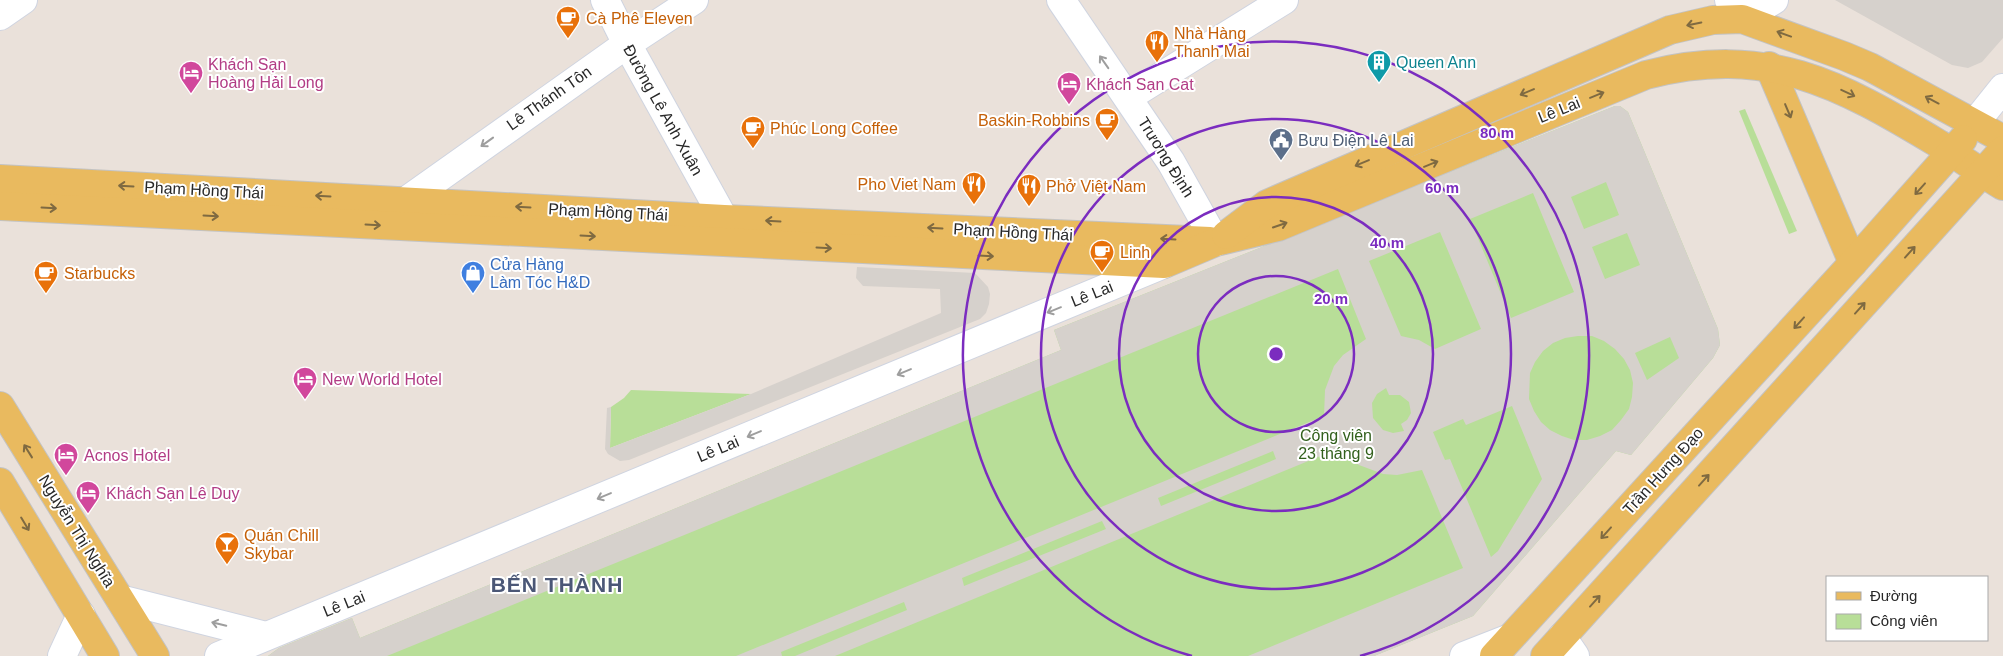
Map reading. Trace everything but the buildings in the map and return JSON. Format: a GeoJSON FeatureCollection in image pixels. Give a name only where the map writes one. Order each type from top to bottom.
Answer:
{"type":"FeatureCollection","features":[{"type":"Feature","properties":{"kind":"main road"},"geometry":{"type":"LineString","coordinates":[[0,16],[23,0]]}},
{"type":"Feature","properties":{"kind":"main road","name":"Đường Lê Anh Xuân"},"geometry":{"type":"LineString","coordinates":[[605,0],[723,231]]}},
{"type":"Feature","properties":{"kind":"main road","name":"Lê Thánh Tôn"},"geometry":{"type":"LineString","coordinates":[[406,200],[627,44],[694,0]]}},
{"type":"Feature","properties":{"kind":"main road","name":"Trương Định"},"geometry":{"type":"LineString","coordinates":[[1062,0],[1170,162],[1216,242]]}},
{"type":"Feature","properties":{"kind":"main road"},"geometry":{"type":"LineString","coordinates":[[1128,97],[1284,0]]}},
{"type":"Feature","properties":{"kind":"main road"},"geometry":{"type":"LineString","coordinates":[[1736,10],[1774,0]]}},
{"type":"Feature","properties":{"kind":"main road"},"geometry":{"type":"LineString","coordinates":[[1736,10],[1870,67],[2003,139]]}},
{"type":"Feature","properties":{"kind":"main road","name":"Lê Lai"},"geometry":{"type":"LineString","coordinates":[[1216,242],[1267,204],[1670,30],[1713,20],[1736,10]]}},
{"type":"Feature","properties":{"kind":"main road","name":"Lê Lai"},"geometry":{"type":"LineString","coordinates":[[219,656],[261,646],[1216,242],[1278,226],[1646,74],[1677,67],[1710,63],[1742,63],[1769,66],[1802,75],[1854,95],[1952,153],[1992,180]]}},
{"type":"Feature","properties":{"kind":"main road"},"geometry":{"type":"LineString","coordinates":[[1769,66],[1853,263]]}},
{"type":"Feature","properties":{"kind":"main road"},"geometry":{"type":"LineString","coordinates":[[1975,123],[2003,88]]}},
{"type":"Feature","properties":{"kind":"main road","name":"Trần Hưng Đạo"},"geometry":{"type":"LineString","coordinates":[[1502,647],[1832,287],[1952,153],[1975,123]]}},
{"type":"Feature","properties":{"kind":"main road"},"geometry":{"type":"LineString","coordinates":[[1559,651],[1878,288],[1992,180],[2003,150]]}},
{"type":"Feature","properties":{"kind":"main road","name":"Phạm Hồng Thái"},"geometry":{"type":"LineString","coordinates":[[0,179],[406,200],[723,231],[1164,264]]}},
{"type":"Feature","properties":{"kind":"main road","name":"Phạm Hồng Thái"},"geometry":{"type":"LineString","coordinates":[[0,206],[723,231],[1216,242]]}},
{"type":"Feature","properties":{"kind":"main road","name":"Nguyễn Thị Nghĩa"},"geometry":{"type":"LineString","coordinates":[[0,406],[155,656]]}},
{"type":"Feature","properties":{"kind":"main road"},"geometry":{"type":"LineString","coordinates":[[0,482],[105,656]]}},
{"type":"Feature","properties":{"kind":"main road"},"geometry":{"type":"LineString","coordinates":[[120,599],[261,646]]}},
{"type":"Feature","properties":{"kind":"main road"},"geometry":{"type":"LineString","coordinates":[[62,656],[81,615]]}},
{"type":"Feature","properties":{"kind":"main road"},"geometry":{"type":"LineString","coordinates":[[1464,656],[1502,647]]}},
{"type":"Feature","properties":{"kind":"green space","name":"Công viên 23 tháng 9"},"geometry":{"type":"Polygon","coordinates":[[[1615,106],[1620,106],[1628,112],[1718,329],[1720,345],[1713,358],[1631,455],[1616,451],[1473,616],[1374,656],[268,656],[279,648],[352,618],[360,638],[1061,350],[1054,330],[1615,106]]]}},
{"type":"Feature","properties":{"kind":"green space"},"geometry":{"type":"Polygon","coordinates":[[[1745,109],[1797,231],[1789,234],[1739,111],[1745,109]]]}},
{"type":"Feature","properties":{"kind":"green space"},"geometry":{"type":"Polygon","coordinates":[[[631,390],[751,394],[610,448],[611,407],[624,398],[631,390]]]}},
{"type":"Feature","properties":{"kind":"shaded area"},"geometry":{"type":"Polygon","coordinates":[[[1835,0],[2003,0],[2003,38],[1982,62],[1968,68],[1952,65],[1835,0]]]}},
{"type":"Feature","properties":{"kind":"shaded area"},"geometry":{"type":"Polygon","coordinates":[[[1615,106],[1620,106],[1628,112],[1718,329],[1720,345],[1713,358],[1631,455],[1616,451],[1473,616],[1374,656],[1248,656],[1463,568],[1422,470],[1397,475],[1383,474],[1359,465],[1340,448],[835,656],[795,656],[907,610],[904,602],[781,652],[782,656],[736,656],[1324,416],[1325,390],[1334,366],[1343,355],[1366,339],[1338,269],[387,656],[268,656],[279,648],[352,618],[360,638],[1061,350],[1054,330],[1615,106]],[[1606,182],[1571,197],[1584,229],[1619,215],[1606,182]],[[1533,193],[1470,219],[1511,318],[1574,292],[1533,193]],[[1440,232],[1369,261],[1401,336],[1419,340],[1435,349],[1481,329],[1440,232]],[[1627,233],[1592,247],[1605,279],[1640,265],[1627,233]],[[1592,336],[1565,338],[1553,343],[1543,351],[1530,373],[1529,399],[1541,422],[1550,430],[1574,440],[1587,440],[1612,430],[1629,409],[1632,397],[1633,383],[1630,370],[1624,359],[1604,341],[1592,336]],[[1670,337],[1635,353],[1647,380],[1679,358],[1670,337]],[[1386,388],[1377,394],[1372,403],[1373,418],[1383,430],[1393,433],[1404,431],[1401,424],[1407,420],[1411,413],[1409,402],[1400,395],[1389,395],[1386,388]],[[1512,406],[1466,425],[1463,419],[1433,432],[1445,460],[1450,459],[1491,557],[1498,551],[1542,479],[1512,406]],[[1273,451],[1158,498],[1161,506],[1276,459],[1273,451]],[[1102,521],[962,578],[964,586],[1106,529],[1102,521]]]}},
{"type":"Feature","properties":{"kind":"shaded area"},"geometry":{"type":"Polygon","coordinates":[[[857,267],[975,273],[988,287],[990,294],[989,304],[986,313],[980,319],[629,460],[620,461],[608,454],[605,449],[607,408],[611,407],[610,448],[751,394],[941,313],[940,289],[863,286],[856,278],[857,267]]]}},
{"type":"Feature","properties":{"kind":"place","name":"Cà Phê Eleven"},"geometry":{"type":"Point","coordinates":[568,39]}},
{"type":"Feature","properties":{"kind":"place","name":"Nhà Hàng Thanh Mai"},"geometry":{"type":"Point","coordinates":[1157,63]}},
{"type":"Feature","properties":{"kind":"place","name":"Queen Ann"},"geometry":{"type":"Point","coordinates":[1379,83]}},
{"type":"Feature","properties":{"kind":"place","name":"Khách Sạn Hoàng Hải Long"},"geometry":{"type":"Point","coordinates":[191,94]}},
{"type":"Feature","properties":{"kind":"place","name":"Khách Sạn Cat"},"geometry":{"type":"Point","coordinates":[1069,105]}},
{"type":"Feature","properties":{"kind":"place","name":"Baskin-Robbins"},"geometry":{"type":"Point","coordinates":[1107,141]}},
{"type":"Feature","properties":{"kind":"place","name":"Phúc Long Coffee"},"geometry":{"type":"Point","coordinates":[753,149]}},
{"type":"Feature","properties":{"kind":"place","name":"Bưu Điện Lê Lai"},"geometry":{"type":"Point","coordinates":[1281,161]}},
{"type":"Feature","properties":{"kind":"place","name":"Pho Viet Nam"},"geometry":{"type":"Point","coordinates":[974,205]}},
{"type":"Feature","properties":{"kind":"place","name":"Phở Việt Nam"},"geometry":{"type":"Point","coordinates":[1029,207]}},
{"type":"Feature","properties":{"kind":"place","name":"Linh"},"geometry":{"type":"Point","coordinates":[1102,273]}},
{"type":"Feature","properties":{"kind":"place","name":"Starbucks"},"geometry":{"type":"Point","coordinates":[46,294]}},
{"type":"Feature","properties":{"kind":"place","name":"Cửa Hàng Làm Tóc H&D"},"geometry":{"type":"Point","coordinates":[473,294]}},
{"type":"Feature","properties":{"kind":"place","name":"New World Hotel"},"geometry":{"type":"Point","coordinates":[305,400]}},
{"type":"Feature","properties":{"kind":"place","name":"Acnos Hotel"},"geometry":{"type":"Point","coordinates":[66,476]}},
{"type":"Feature","properties":{"kind":"place","name":"Khách Sạn Lê Duy"},"geometry":{"type":"Point","coordinates":[88,514]}},
{"type":"Feature","properties":{"kind":"place","name":"Quán Chill Skybar"},"geometry":{"type":"Point","coordinates":[227,565]}},
{"type":"Feature","properties":{"kind":"district","name":"BẾN THÀNH"},"geometry":{"type":"Point","coordinates":[557,584]}}]}
